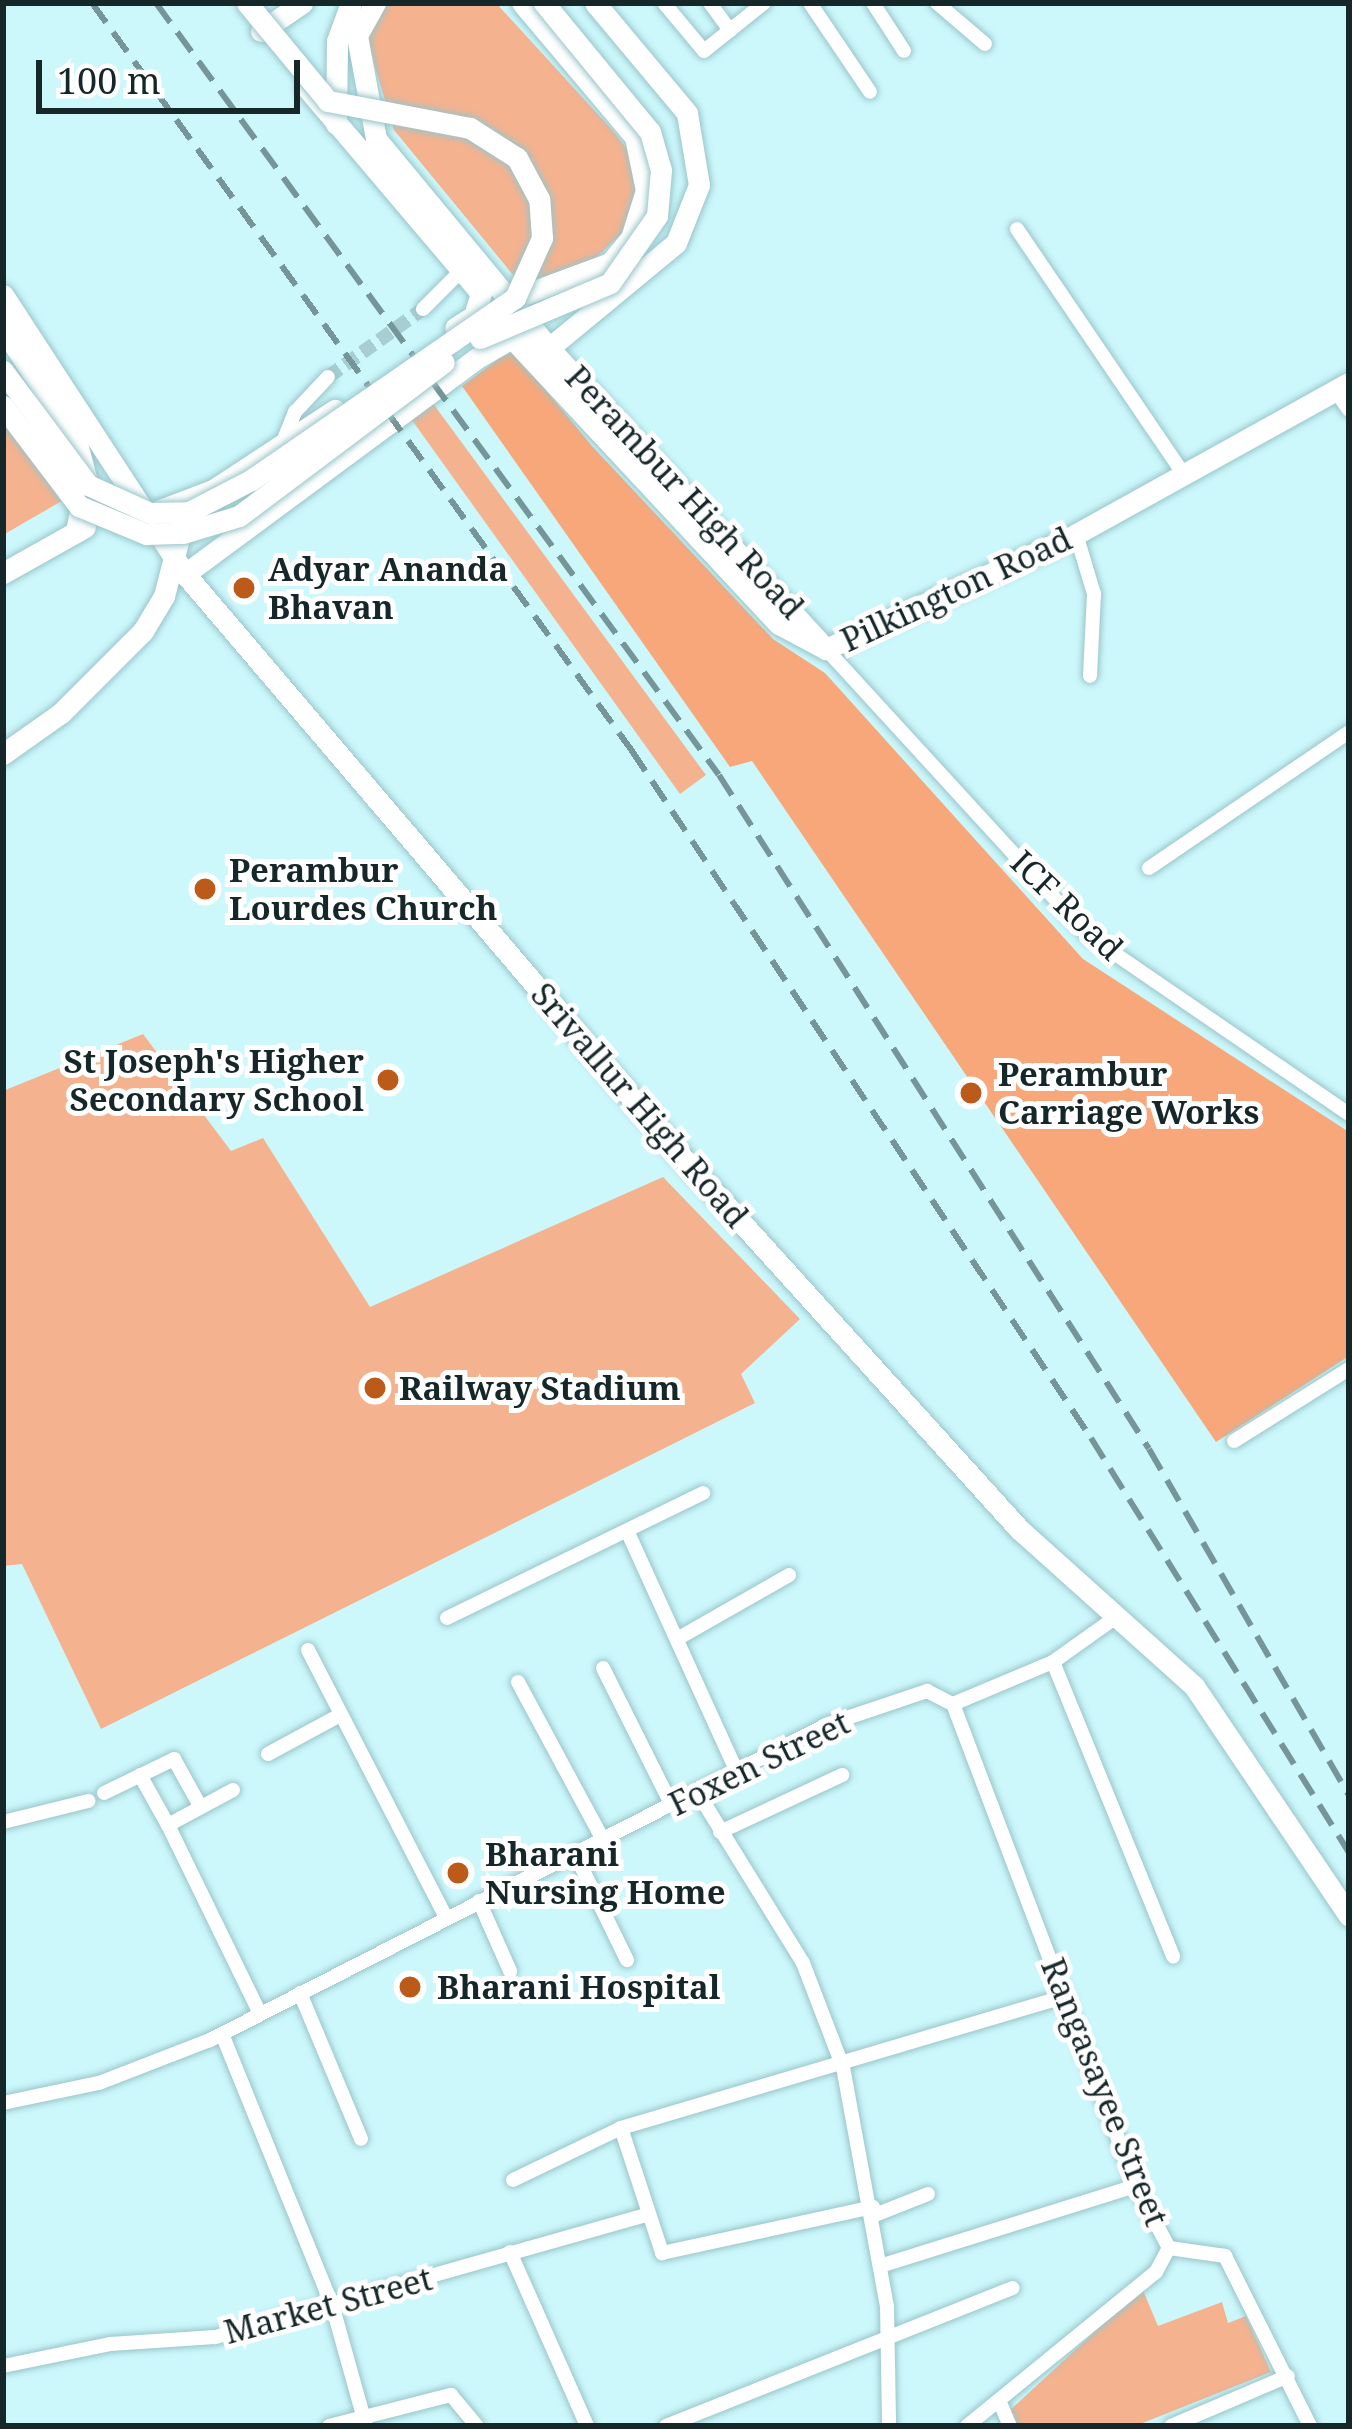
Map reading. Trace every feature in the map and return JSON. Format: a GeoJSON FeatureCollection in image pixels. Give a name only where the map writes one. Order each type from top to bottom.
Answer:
{"type":"FeatureCollection","features":[{"type":"Feature","properties":{"kind":"street"},"geometry":{"type":"LineString","coordinates":[[3,573],[111,512],[187,500],[282,444],[474,316],[482,293],[335,124],[243,3]]}},
{"type":"Feature","properties":{"kind":"street"},"geometry":{"type":"LineString","coordinates":[[243,3],[328,101],[470,128],[518,158],[538,199],[542,238],[515,298]]}},
{"type":"Feature","properties":{"kind":"street"},"geometry":{"type":"LineString","coordinates":[[261,31],[302,3],[314,3]]}},
{"type":"Feature","properties":{"kind":"street"},"geometry":{"type":"LineString","coordinates":[[3,371],[99,494],[150,513],[189,512],[251,480],[515,298],[610,263],[631,238],[646,190],[635,137],[523,3]]}},
{"type":"Feature","properties":{"kind":"street"},"geometry":{"type":"LineString","coordinates":[[3,406],[79,506],[146,534],[183,533],[239,516],[494,328],[610,283],[654,227],[658,152],[638,113],[544,3]]}},
{"type":"Feature","properties":{"kind":"street","name":"Perambur High Road"},"geometry":{"type":"LineString","coordinates":[[595,3],[687,113],[699,185],[676,243],[549,349],[826,649]]}},
{"type":"Feature","properties":{"kind":"street"},"geometry":{"type":"LineString","coordinates":[[664,3],[700,51],[756,5]]}},
{"type":"Feature","properties":{"kind":"street"},"geometry":{"type":"LineString","coordinates":[[710,3],[730,31]]}},
{"type":"Feature","properties":{"kind":"street"},"geometry":{"type":"LineString","coordinates":[[810,3],[870,92]]}},
{"type":"Feature","properties":{"kind":"street"},"geometry":{"type":"LineString","coordinates":[[873,3],[904,51]]}},
{"type":"Feature","properties":{"kind":"street"},"geometry":{"type":"LineString","coordinates":[[937,3],[985,44]]}},
{"type":"Feature","properties":{"kind":"street"},"geometry":{"type":"LineString","coordinates":[[335,124],[337,41],[365,5]]}},
{"type":"Feature","properties":{"kind":"street"},"geometry":{"type":"LineString","coordinates":[[365,5],[358,52],[376,139],[549,349]]}},
{"type":"Feature","properties":{"kind":"street"},"geometry":{"type":"LineString","coordinates":[[1017,229],[1184,475]]}},
{"type":"Feature","properties":{"kind":"street"},"geometry":{"type":"LineString","coordinates":[[423,309],[461,271]]}},
{"type":"Feature","properties":{"kind":"street"},"geometry":{"type":"LineString","coordinates":[[3,295],[180,567]]}},
{"type":"Feature","properties":{"kind":"street"},"geometry":{"type":"LineString","coordinates":[[3,328],[76,440],[86,478],[76,532]]}},
{"type":"Feature","properties":{"kind":"street"},"geometry":{"type":"LineString","coordinates":[[180,567],[512,338],[549,349]]}},
{"type":"Feature","properties":{"kind":"street","name":"Pilkington Road"},"geometry":{"type":"LineString","coordinates":[[512,338],[779,623],[826,649],[1076,534],[1342,386]]}},
{"type":"Feature","properties":{"kind":"street"},"geometry":{"type":"LineString","coordinates":[[282,444],[295,412],[328,377]]}},
{"type":"Feature","properties":{"kind":"street"},"geometry":{"type":"LineString","coordinates":[[1342,386],[1349,410]]}},
{"type":"Feature","properties":{"kind":"street"},"geometry":{"type":"LineString","coordinates":[[3,754],[61,713],[143,632],[180,567],[187,500]]}},
{"type":"Feature","properties":{"kind":"street"},"geometry":{"type":"LineString","coordinates":[[1076,534],[1094,594],[1090,676]]}},
{"type":"Feature","properties":{"kind":"street","name":"Srivallur High Road"},"geometry":{"type":"LineString","coordinates":[[180,567],[674,1148],[1018,1529],[1116,1617],[1230,1732],[1349,1916]]}},
{"type":"Feature","properties":{"kind":"street","name":"ICF Road"},"geometry":{"type":"LineString","coordinates":[[826,649],[1089,936],[1349,1114]]}},
{"type":"Feature","properties":{"kind":"street"},"geometry":{"type":"LineString","coordinates":[[1149,868],[1349,732]]}},
{"type":"Feature","properties":{"kind":"street"},"geometry":{"type":"LineString","coordinates":[[1234,1441],[1349,1369]]}},
{"type":"Feature","properties":{"kind":"street"},"geometry":{"type":"LineString","coordinates":[[447,1618],[629,1535],[703,1493]]}},
{"type":"Feature","properties":{"kind":"street"},"geometry":{"type":"LineString","coordinates":[[629,1535],[737,1772]]}},
{"type":"Feature","properties":{"kind":"street"},"geometry":{"type":"LineString","coordinates":[[677,1640],[789,1575]]}},
{"type":"Feature","properties":{"kind":"street","name":"Foxen Street"},"geometry":{"type":"LineString","coordinates":[[3,2103],[99,2083],[222,2034],[826,1725],[927,1691],[953,1704],[1053,1662],[1116,1617]]}},
{"type":"Feature","properties":{"kind":"street"},"geometry":{"type":"LineString","coordinates":[[308,1650],[445,1916]]}},
{"type":"Feature","properties":{"kind":"street"},"geometry":{"type":"LineString","coordinates":[[1053,1662],[1173,1956]]}},
{"type":"Feature","properties":{"kind":"street"},"geometry":{"type":"LineString","coordinates":[[603,1668],[671,1804]]}},
{"type":"Feature","properties":{"kind":"street"},"geometry":{"type":"LineString","coordinates":[[518,1682],[604,1841]]}},
{"type":"Feature","properties":{"kind":"street","name":"Rangasayee Street"},"geometry":{"type":"LineString","coordinates":[[953,1704],[1136,2186],[1169,2248],[1225,2256],[1310,2426]]}},
{"type":"Feature","properties":{"kind":"street"},"geometry":{"type":"LineString","coordinates":[[268,1754],[340,1715]]}},
{"type":"Feature","properties":{"kind":"street"},"geometry":{"type":"LineString","coordinates":[[104,1793],[174,1759],[200,1806]]}},
{"type":"Feature","properties":{"kind":"street"},"geometry":{"type":"LineString","coordinates":[[140,1775],[260,2014]]}},
{"type":"Feature","properties":{"kind":"street"},"geometry":{"type":"LineString","coordinates":[[720,1832],[842,1775]]}},
{"type":"Feature","properties":{"kind":"street"},"geometry":{"type":"LineString","coordinates":[[168,1825],[233,1790]]}},
{"type":"Feature","properties":{"kind":"street"},"geometry":{"type":"LineString","coordinates":[[698,1793],[803,1963],[843,2067],[874,2211],[889,2336],[889,2426]]}},
{"type":"Feature","properties":{"kind":"street"},"geometry":{"type":"LineString","coordinates":[[3,1822],[88,1801]]}},
{"type":"Feature","properties":{"kind":"street"},"geometry":{"type":"LineString","coordinates":[[576,1856],[627,1960]]}},
{"type":"Feature","properties":{"kind":"street"},"geometry":{"type":"LineString","coordinates":[[479,1901],[510,1971]]}},
{"type":"Feature","properties":{"kind":"street"},"geometry":{"type":"LineString","coordinates":[[300,1993],[361,2139]]}},
{"type":"Feature","properties":{"kind":"street"},"geometry":{"type":"LineString","coordinates":[[514,2180],[621,2128],[843,2067],[1064,1997]]}},
{"type":"Feature","properties":{"kind":"street"},"geometry":{"type":"LineString","coordinates":[[222,2034],[333,2308],[365,2423]]}},
{"type":"Feature","properties":{"kind":"street"},"geometry":{"type":"LineString","coordinates":[[621,2128],[647,2215],[665,2254],[874,2211],[928,2194]]}},
{"type":"Feature","properties":{"kind":"street"},"geometry":{"type":"LineString","coordinates":[[880,2266],[1136,2186]]}},
{"type":"Feature","properties":{"kind":"street","name":"Market Street"},"geometry":{"type":"LineString","coordinates":[[3,2366],[110,2344],[215,2337],[333,2308],[647,2215]]}},
{"type":"Feature","properties":{"kind":"street"},"geometry":{"type":"LineString","coordinates":[[968,2426],[1001,2405],[1156,2272],[1169,2248]]}},
{"type":"Feature","properties":{"kind":"street"},"geometry":{"type":"LineString","coordinates":[[510,2252],[587,2426]]}},
{"type":"Feature","properties":{"kind":"street"},"geometry":{"type":"LineString","coordinates":[[667,2426],[1013,2288]]}},
{"type":"Feature","properties":{"kind":"street"},"geometry":{"type":"LineString","coordinates":[[1171,2426],[1288,2376]]}},
{"type":"Feature","properties":{"kind":"street"},"geometry":{"type":"LineString","coordinates":[[329,2426],[365,2423],[451,2395],[477,2426]]}},
{"type":"Feature","properties":{"kind":"street"},"geometry":{"type":"LineString","coordinates":[[1001,2405],[1010,2426]]}},
{"type":"Feature","properties":{"kind":"shaded area"},"geometry":{"type":"Polygon","coordinates":[[[392,3],[496,3],[615,133],[644,172],[635,220],[590,264],[523,287],[394,130],[366,37],[371,16],[392,3]]]}},
{"type":"Feature","properties":{"kind":"shaded area"},"geometry":{"type":"Polygon","coordinates":[[[512,349],[592,446],[773,639],[825,673],[1083,959],[1349,1132],[1349,1356],[1216,1442],[752,761],[730,767],[462,386],[512,349]]]}},
{"type":"Feature","properties":{"kind":"shaded area"},"geometry":{"type":"Polygon","coordinates":[[[429,398],[706,775],[680,794],[409,416],[429,398]]]}},
{"type":"Feature","properties":{"kind":"shaded area"},"geometry":{"type":"Polygon","coordinates":[[[3,416],[67,498],[3,535],[3,416]]]}},
{"type":"Feature","properties":{"kind":"shaded area","name":"Railway Stadium"},"geometry":{"type":"Polygon","coordinates":[[[143,1034],[231,1151],[263,1138],[370,1307],[663,1177],[800,1319],[741,1374],[755,1403],[101,1729],[22,1564],[3,1566],[3,1091],[143,1034]]]}},
{"type":"Feature","properties":{"kind":"shaded area"},"geometry":{"type":"Polygon","coordinates":[[[1142,2288],[1158,2326],[1222,2302],[1228,2323],[1246,2316],[1271,2372],[1135,2426],[1012,2426],[1007,2413],[1142,2288]]]}},
{"type":"Feature","properties":{"kind":"tunnel"},"geometry":{"type":"LineString","coordinates":[[328,377],[423,309]]}},
{"type":"Feature","properties":{"kind":"railway"},"geometry":{"type":"LineString","coordinates":[[92,3],[632,751],[1091,1438],[1349,1852]]}},
{"type":"Feature","properties":{"kind":"railway"},"geometry":{"type":"LineString","coordinates":[[156,3],[719,775],[1149,1449],[1349,1795]]}},
{"type":"Feature","properties":{"kind":"place","name":"Adyar Ananda Bhavan"},"geometry":{"type":"Point","coordinates":[244,588]}},
{"type":"Feature","properties":{"kind":"place","name":"Perambur Lourdes Church"},"geometry":{"type":"Point","coordinates":[205,889]}},
{"type":"Feature","properties":{"kind":"place","name":"St Joseph's Higher Secondary School"},"geometry":{"type":"Point","coordinates":[388,1080]}},
{"type":"Feature","properties":{"kind":"place","name":"Perambur Carriage Works"},"geometry":{"type":"Point","coordinates":[971,1093]}},
{"type":"Feature","properties":{"kind":"place","name":"Railway Stadium"},"geometry":{"type":"Point","coordinates":[375,1388]}},
{"type":"Feature","properties":{"kind":"place","name":"Bharani Nursing Home"},"geometry":{"type":"Point","coordinates":[458,1873]}},
{"type":"Feature","properties":{"kind":"place","name":"Bharani Hospital"},"geometry":{"type":"Point","coordinates":[410,1987]}}]}
